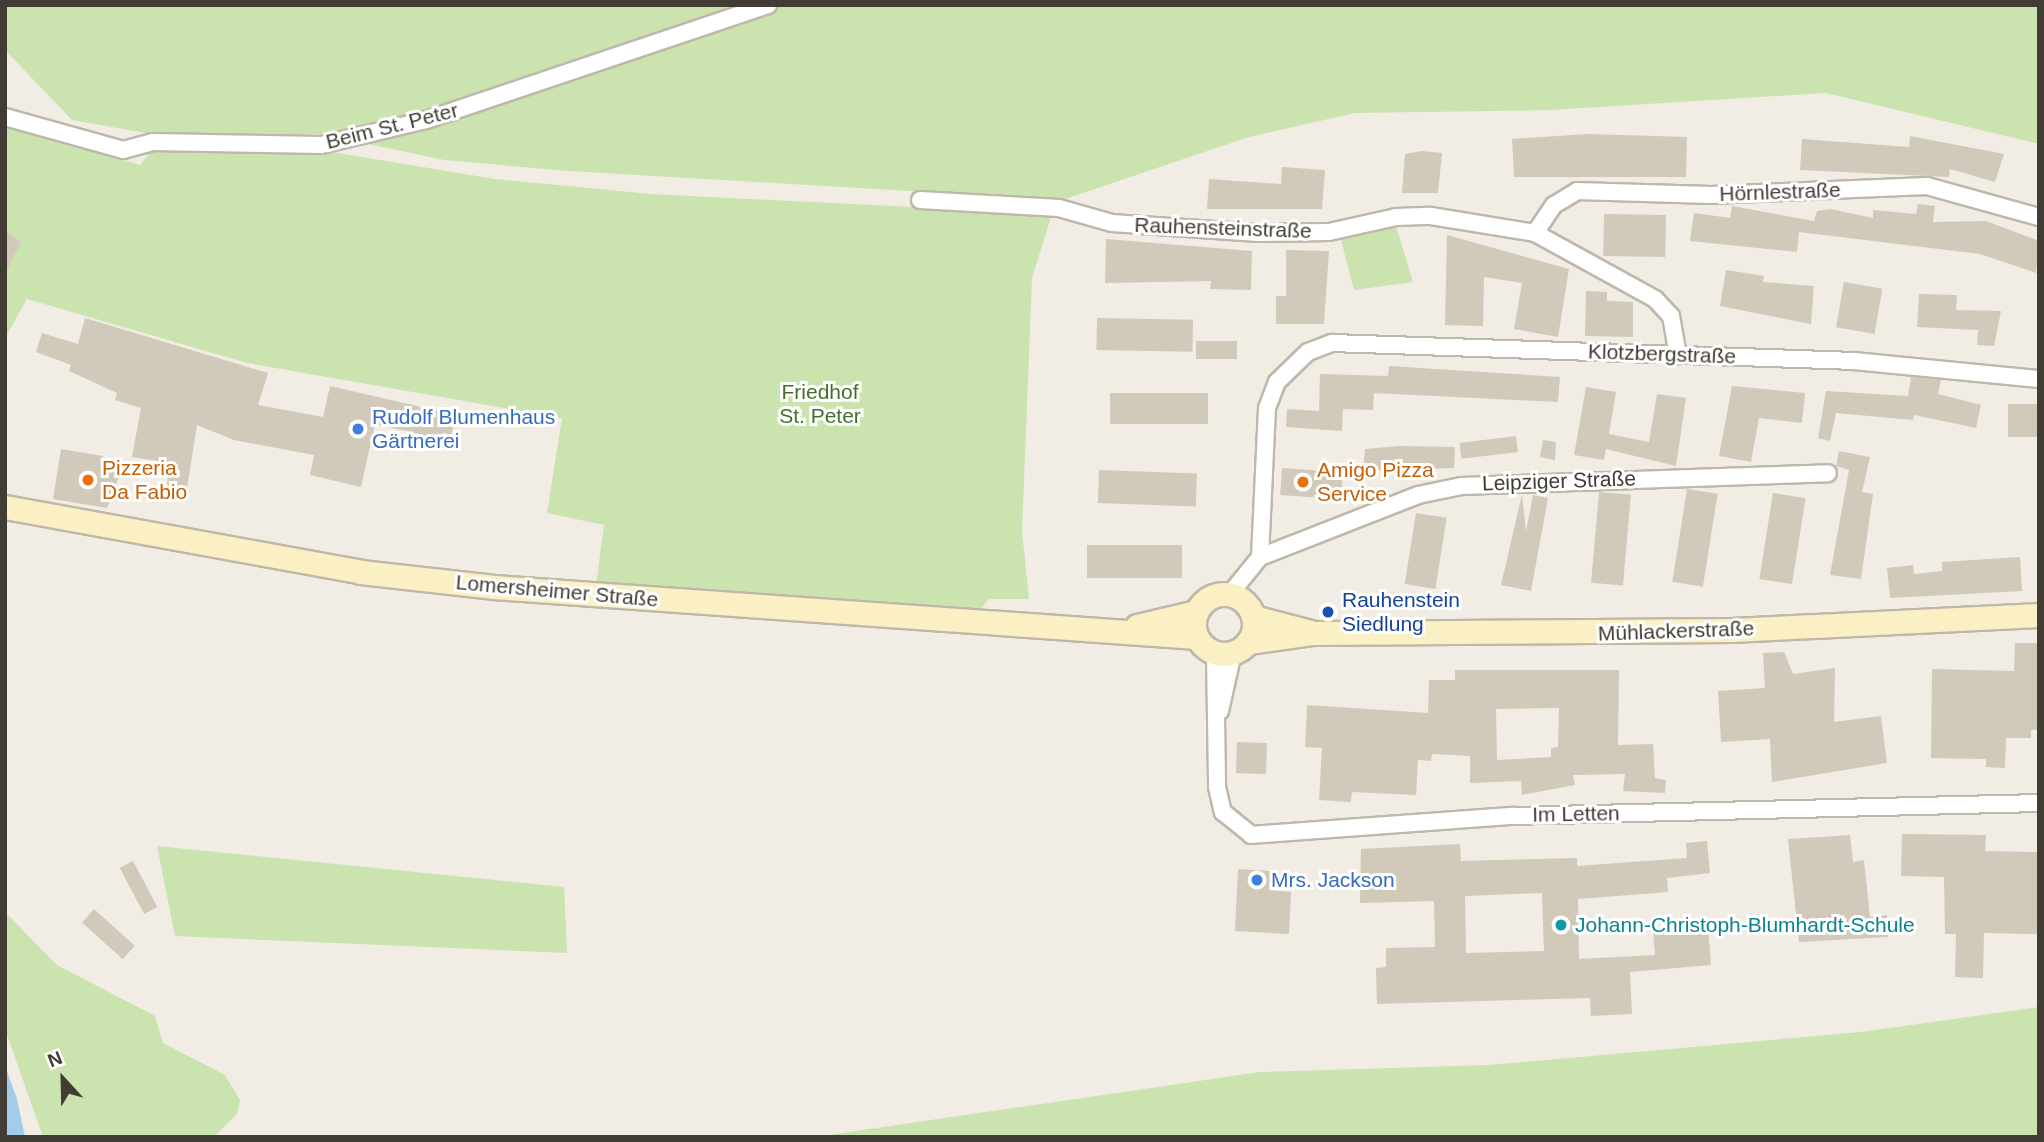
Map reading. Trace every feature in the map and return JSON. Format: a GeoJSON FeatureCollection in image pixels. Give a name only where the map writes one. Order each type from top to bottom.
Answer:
{"type":"FeatureCollection","features":[{"type":"Feature","properties":{"kind":"street","name":"Beim St. Peter"},"geometry":{"type":"LineString","coordinates":[[5,117],[123,150],[153,142],[321,145],[426,120],[768,5]]}},
{"type":"Feature","properties":{"kind":"street","name":"Hörnlestraße"},"geometry":{"type":"LineString","coordinates":[[1535,233],[1554,205],[1577,191],[1711,195],[1927,186],[2039,217]]}},
{"type":"Feature","properties":{"kind":"street","name":"Rauhensteinstraße"},"geometry":{"type":"LineString","coordinates":[[920,200],[1059,208],[1112,223],[1259,233],[1329,232],[1396,217],[1431,216],[1535,233],[1656,299],[1671,316],[1678,355]]}},
{"type":"Feature","properties":{"kind":"street","name":"Klotzbergstraße"},"geometry":{"type":"LineString","coordinates":[[1260,557],[1267,408],[1291,366],[1308,352],[1353,342],[1854,361],[2039,379]]}},
{"type":"Feature","properties":{"kind":"street","name":"Leipziger Straße"},"geometry":{"type":"LineString","coordinates":[[1260,557],[1418,495],[1462,486],[1828,473]]}},
{"type":"Feature","properties":{"kind":"street","name":"Lomersheimer Straße"},"geometry":{"type":"LineString","coordinates":[[5,507],[361,572],[494,587],[1196,637]]}},
{"type":"Feature","properties":{"kind":"street"},"geometry":{"type":"LineString","coordinates":[[1230,594],[1253,617],[1232,649],[1196,637],[1195,612],[1214,595],[1230,594],[1260,557]]}},
{"type":"Feature","properties":{"kind":"street","name":"Lomersheimer Straße"},"geometry":{"type":"LineString","coordinates":[[1115,630],[1195,612]]}},
{"type":"Feature","properties":{"kind":"street","name":"Mühlackerstraße"},"geometry":{"type":"LineString","coordinates":[[1232,649],[1313,633],[1732,630],[2039,614]]}},
{"type":"Feature","properties":{"kind":"street","name":"Mühlackerstraße"},"geometry":{"type":"LineString","coordinates":[[1253,617],[1313,633]]}},
{"type":"Feature","properties":{"kind":"street","name":"Im Letten"},"geometry":{"type":"LineString","coordinates":[[1232,649],[1220,713],[1217,787],[1223,812],[1251,835],[1511,816],[2039,803]]}},
{"type":"Feature","properties":{"kind":"green space"},"geometry":{"type":"Polygon","coordinates":[[[5,5],[2039,5],[2039,144],[1826,93],[1551,110],[1355,113],[1249,137],[1062,200],[569,171],[444,160],[321,134],[151,134],[72,120],[5,50],[5,5]]]}},
{"type":"Feature","properties":{"kind":"green space","name":"Friedhof St. Peter"},"geometry":{"type":"Polygon","coordinates":[[[5,122],[140,165],[155,146],[320,150],[495,179],[651,194],[1052,214],[1032,278],[1022,531],[1029,599],[989,599],[976,615],[596,585],[604,525],[547,513],[562,418],[247,363],[27,299],[5,338],[5,122]]]}},
{"type":"Feature","properties":{"kind":"green space"},"geometry":{"type":"Polygon","coordinates":[[[1396,226],[1413,282],[1354,290],[1340,236],[1396,226]]]}},
{"type":"Feature","properties":{"kind":"green space"},"geometry":{"type":"Polygon","coordinates":[[[157,846],[564,887],[567,953],[175,936],[157,846]]]}},
{"type":"Feature","properties":{"kind":"green space"},"geometry":{"type":"Polygon","coordinates":[[[5,912],[57,965],[155,1016],[163,1043],[225,1075],[240,1100],[237,1114],[214,1137],[43,1137],[5,1029],[5,912]]]}},
{"type":"Feature","properties":{"kind":"green space"},"geometry":{"type":"Polygon","coordinates":[[[2039,1007],[2039,1137],[815,1137],[1260,1072],[1489,1065],[1861,1032],[2039,1007]]]}},
{"type":"Feature","properties":{"kind":"water"},"geometry":{"type":"Polygon","coordinates":[[[5,1066],[17,1099],[25,1137],[5,1137],[5,1066]]]}},
{"type":"Feature","properties":{"kind":"building"},"geometry":{"type":"Polygon","coordinates":[[[1588,134],[1687,137],[1686,177],[1514,177],[1512,139],[1588,134]]]}},
{"type":"Feature","properties":{"kind":"building"},"geometry":{"type":"Polygon","coordinates":[[[1910,136],[2004,154],[1995,182],[1950,169],[1949,177],[1800,170],[1802,139],[1909,147],[1910,136]]]}},
{"type":"Feature","properties":{"kind":"building"},"geometry":{"type":"Polygon","coordinates":[[[1422,151],[1442,153],[1438,193],[1402,193],[1405,154],[1422,151]]]}},
{"type":"Feature","properties":{"kind":"building"},"geometry":{"type":"Polygon","coordinates":[[[1282,167],[1325,170],[1322,209],[1207,209],[1209,179],[1281,184],[1282,167]]]}},
{"type":"Feature","properties":{"kind":"building"},"geometry":{"type":"Polygon","coordinates":[[[1918,204],[1935,206],[1933,222],[1986,221],[2039,241],[2036,273],[1980,254],[1799,232],[1797,252],[1690,241],[1694,213],[1730,218],[1732,206],[1814,221],[1817,211],[1830,209],[1873,218],[1873,210],[1916,214],[1918,204]]]}},
{"type":"Feature","properties":{"kind":"building"},"geometry":{"type":"Polygon","coordinates":[[[1604,214],[1666,215],[1665,257],[1603,256],[1604,214]]]}},
{"type":"Feature","properties":{"kind":"building"},"geometry":{"type":"Polygon","coordinates":[[[5,231],[21,242],[5,274],[5,231]]]}},
{"type":"Feature","properties":{"kind":"building"},"geometry":{"type":"Polygon","coordinates":[[[1447,235],[1569,269],[1558,337],[1514,329],[1522,283],[1484,277],[1483,326],[1445,325],[1447,235]]]}},
{"type":"Feature","properties":{"kind":"building"},"geometry":{"type":"Polygon","coordinates":[[[1106,239],[1252,251],[1251,290],[1210,289],[1211,281],[1105,283],[1106,239]]]}},
{"type":"Feature","properties":{"kind":"building"},"geometry":{"type":"Polygon","coordinates":[[[1286,250],[1329,251],[1324,324],[1276,324],[1276,296],[1286,296],[1286,250]]]}},
{"type":"Feature","properties":{"kind":"building"},"geometry":{"type":"Polygon","coordinates":[[[1726,270],[1764,276],[1763,282],[1814,286],[1811,324],[1720,306],[1726,270]]]}},
{"type":"Feature","properties":{"kind":"building"},"geometry":{"type":"Polygon","coordinates":[[[1844,282],[1882,289],[1874,334],[1836,327],[1844,282]]]}},
{"type":"Feature","properties":{"kind":"building"},"geometry":{"type":"Polygon","coordinates":[[[1586,291],[1607,292],[1607,301],[1633,302],[1633,337],[1585,336],[1586,291]]]}},
{"type":"Feature","properties":{"kind":"building"},"geometry":{"type":"Polygon","coordinates":[[[1919,294],[1957,295],[1956,310],[2001,311],[1994,346],[1977,345],[1978,330],[1917,327],[1919,294]]]}},
{"type":"Feature","properties":{"kind":"building"},"geometry":{"type":"Polygon","coordinates":[[[85,318],[268,373],[258,405],[323,417],[330,386],[456,415],[450,441],[375,424],[361,487],[310,475],[314,455],[234,440],[197,425],[186,495],[166,491],[170,463],[132,457],[141,408],[115,400],[117,393],[69,371],[71,365],[36,352],[42,333],[78,344],[85,318]]]}},
{"type":"Feature","properties":{"kind":"building"},"geometry":{"type":"Polygon","coordinates":[[[1097,318],[1193,320],[1192,352],[1096,350],[1097,318]]]}},
{"type":"Feature","properties":{"kind":"building"},"geometry":{"type":"Polygon","coordinates":[[[1196,341],[1237,341],[1237,359],[1196,359],[1196,341]]]}},
{"type":"Feature","properties":{"kind":"building"},"geometry":{"type":"Polygon","coordinates":[[[1389,366],[1560,377],[1558,402],[1374,393],[1373,410],[1343,409],[1342,431],[1286,427],[1287,409],[1319,411],[1320,374],[1388,376],[1389,366]]]}},
{"type":"Feature","properties":{"kind":"building"},"geometry":{"type":"Polygon","coordinates":[[[1911,377],[1941,380],[1938,394],[1981,405],[1976,428],[1914,415],[1913,420],[1836,413],[1830,441],[1818,438],[1826,391],[1908,396],[1911,377]]]}},
{"type":"Feature","properties":{"kind":"building"},"geometry":{"type":"Polygon","coordinates":[[[1732,386],[1805,393],[1802,423],[1759,418],[1751,462],[1719,456],[1732,386]]]}},
{"type":"Feature","properties":{"kind":"building"},"geometry":{"type":"Polygon","coordinates":[[[1586,387],[1616,392],[1609,434],[1649,442],[1657,394],[1686,398],[1676,466],[1606,449],[1604,460],[1574,455],[1586,387]]]}},
{"type":"Feature","properties":{"kind":"building"},"geometry":{"type":"Polygon","coordinates":[[[1110,393],[1208,393],[1208,424],[1110,424],[1110,393]]]}},
{"type":"Feature","properties":{"kind":"building"},"geometry":{"type":"Polygon","coordinates":[[[2008,404],[2039,404],[2039,437],[2008,437],[2008,404]]]}},
{"type":"Feature","properties":{"kind":"building"},"geometry":{"type":"Polygon","coordinates":[[[1516,436],[1518,452],[1461,459],[1459,443],[1516,436]]]}},
{"type":"Feature","properties":{"kind":"building"},"geometry":{"type":"Polygon","coordinates":[[[1543,440],[1556,442],[1555,460],[1540,457],[1543,440]]]}},
{"type":"Feature","properties":{"kind":"building"},"geometry":{"type":"Polygon","coordinates":[[[1400,446],[1455,447],[1454,468],[1363,471],[1365,449],[1400,446]]]}},
{"type":"Feature","properties":{"kind":"building","name":"Pizzeria Da Fabio"},"geometry":{"type":"Polygon","coordinates":[[[61,449],[103,456],[102,465],[122,468],[107,508],[53,499],[61,449]]]}},
{"type":"Feature","properties":{"kind":"building"},"geometry":{"type":"Polygon","coordinates":[[[1839,451],[1870,457],[1862,492],[1873,494],[1861,579],[1830,575],[1849,470],[1836,466],[1839,451]]]}},
{"type":"Feature","properties":{"kind":"building"},"geometry":{"type":"Polygon","coordinates":[[[1282,468],[1343,472],[1341,499],[1280,495],[1282,468]]]}},
{"type":"Feature","properties":{"kind":"building"},"geometry":{"type":"Polygon","coordinates":[[[1099,470],[1197,473],[1196,506],[1098,503],[1099,470]]]}},
{"type":"Feature","properties":{"kind":"building"},"geometry":{"type":"Polygon","coordinates":[[[1687,489],[1718,494],[1703,587],[1672,582],[1687,489]]]}},
{"type":"Feature","properties":{"kind":"building"},"geometry":{"type":"Polygon","coordinates":[[[1599,492],[1631,495],[1623,585],[1591,583],[1599,492]]]}},
{"type":"Feature","properties":{"kind":"building"},"geometry":{"type":"Polygon","coordinates":[[[1773,493],[1806,498],[1792,584],[1759,579],[1773,493]]]}},
{"type":"Feature","properties":{"kind":"building"},"geometry":{"type":"Polygon","coordinates":[[[1522,494],[1526,531],[1533,495],[1548,498],[1531,591],[1501,585],[1522,494]]]}},
{"type":"Feature","properties":{"kind":"building"},"geometry":{"type":"Polygon","coordinates":[[[1416,513],[1447,518],[1435,589],[1405,584],[1416,513]]]}},
{"type":"Feature","properties":{"kind":"building"},"geometry":{"type":"Polygon","coordinates":[[[1087,545],[1182,545],[1182,578],[1087,578],[1087,545]]]}},
{"type":"Feature","properties":{"kind":"building"},"geometry":{"type":"Polygon","coordinates":[[[2020,557],[2022,591],[1890,598],[1887,568],[1913,565],[1914,574],[1942,571],[1942,562],[2020,557]]]}},
{"type":"Feature","properties":{"kind":"building"},"geometry":{"type":"Polygon","coordinates":[[[2015,643],[2039,643],[2039,730],[2031,730],[2031,738],[2006,738],[2005,768],[1986,767],[1986,759],[1931,758],[1932,669],[2014,671],[2015,643]]]}},
{"type":"Feature","properties":{"kind":"building"},"geometry":{"type":"Polygon","coordinates":[[[1784,652],[1793,674],[1835,668],[1834,722],[1881,716],[1887,763],[1772,782],[1770,739],[1721,742],[1718,691],[1765,688],[1763,653],[1784,652]]]}},
{"type":"Feature","properties":{"kind":"building"},"geometry":{"type":"Polygon","coordinates":[[[1455,670],[1619,670],[1618,745],[1653,744],[1655,778],[1666,780],[1665,793],[1623,791],[1625,774],[1573,775],[1575,785],[1522,795],[1521,781],[1470,783],[1470,756],[1432,754],[1431,761],[1418,760],[1416,795],[1352,792],[1351,802],[1319,800],[1322,748],[1305,747],[1307,705],[1428,713],[1429,680],[1455,680],[1455,670]],[[1559,708],[1496,709],[1497,760],[1551,757],[1551,748],[1558,747],[1559,708]]]}},
{"type":"Feature","properties":{"kind":"building"},"geometry":{"type":"Polygon","coordinates":[[[1237,742],[1267,743],[1266,774],[1236,773],[1237,742]]]}},
{"type":"Feature","properties":{"kind":"building"},"geometry":{"type":"Polygon","coordinates":[[[1902,834],[1986,835],[1985,851],[2039,852],[2039,934],[1984,933],[1983,978],[1955,977],[1956,934],[1945,934],[1944,877],[1901,876],[1902,834]]]}},
{"type":"Feature","properties":{"kind":"building"},"geometry":{"type":"Polygon","coordinates":[[[1850,835],[1853,862],[1864,860],[1870,917],[1887,915],[1888,937],[1799,942],[1788,839],[1850,835]]]}},
{"type":"Feature","properties":{"kind":"building","name":"Johann-Christoph-Blumhardt-Schule"},"geometry":{"type":"Polygon","coordinates":[[[1707,841],[1710,873],[1667,878],[1668,892],[1578,899],[1579,959],[1655,955],[1653,931],[1708,926],[1711,965],[1630,972],[1632,1014],[1591,1016],[1590,998],[1377,1004],[1376,968],[1386,967],[1386,948],[1435,947],[1434,901],[1360,903],[1361,849],[1460,844],[1461,861],[1577,858],[1577,866],[1687,858],[1686,843],[1707,841]],[[1542,893],[1465,896],[1466,953],[1544,951],[1542,893]]]}},
{"type":"Feature","properties":{"kind":"building"},"geometry":{"type":"Polygon","coordinates":[[[133,861],[157,907],[144,914],[120,868],[133,861]]]}},
{"type":"Feature","properties":{"kind":"building"},"geometry":{"type":"Polygon","coordinates":[[[1238,869],[1271,871],[1269,890],[1291,892],[1289,934],[1235,931],[1238,869]]]}},
{"type":"Feature","properties":{"kind":"building"},"geometry":{"type":"Polygon","coordinates":[[[94,909],[135,946],[123,959],[82,922],[94,909]]]}},
{"type":"Feature","properties":{"kind":"place","name":"Rudolf Blumenhaus Gärtnerei"},"geometry":{"type":"Point","coordinates":[358,429]}},
{"type":"Feature","properties":{"kind":"place","name":"Pizzeria Da Fabio"},"geometry":{"type":"Point","coordinates":[88,480]}},
{"type":"Feature","properties":{"kind":"place","name":"Amigo Pizza Service"},"geometry":{"type":"Point","coordinates":[1303,482]}},
{"type":"Feature","properties":{"kind":"place","name":"Rauhenstein Siedlung"},"geometry":{"type":"Point","coordinates":[1328,612]}},
{"type":"Feature","properties":{"kind":"place","name":"Mrs. Jackson"},"geometry":{"type":"Point","coordinates":[1257,880]}},
{"type":"Feature","properties":{"kind":"place","name":"Johann-Christoph-Blumhardt-Schule"},"geometry":{"type":"Point","coordinates":[1561,925]}}]}
